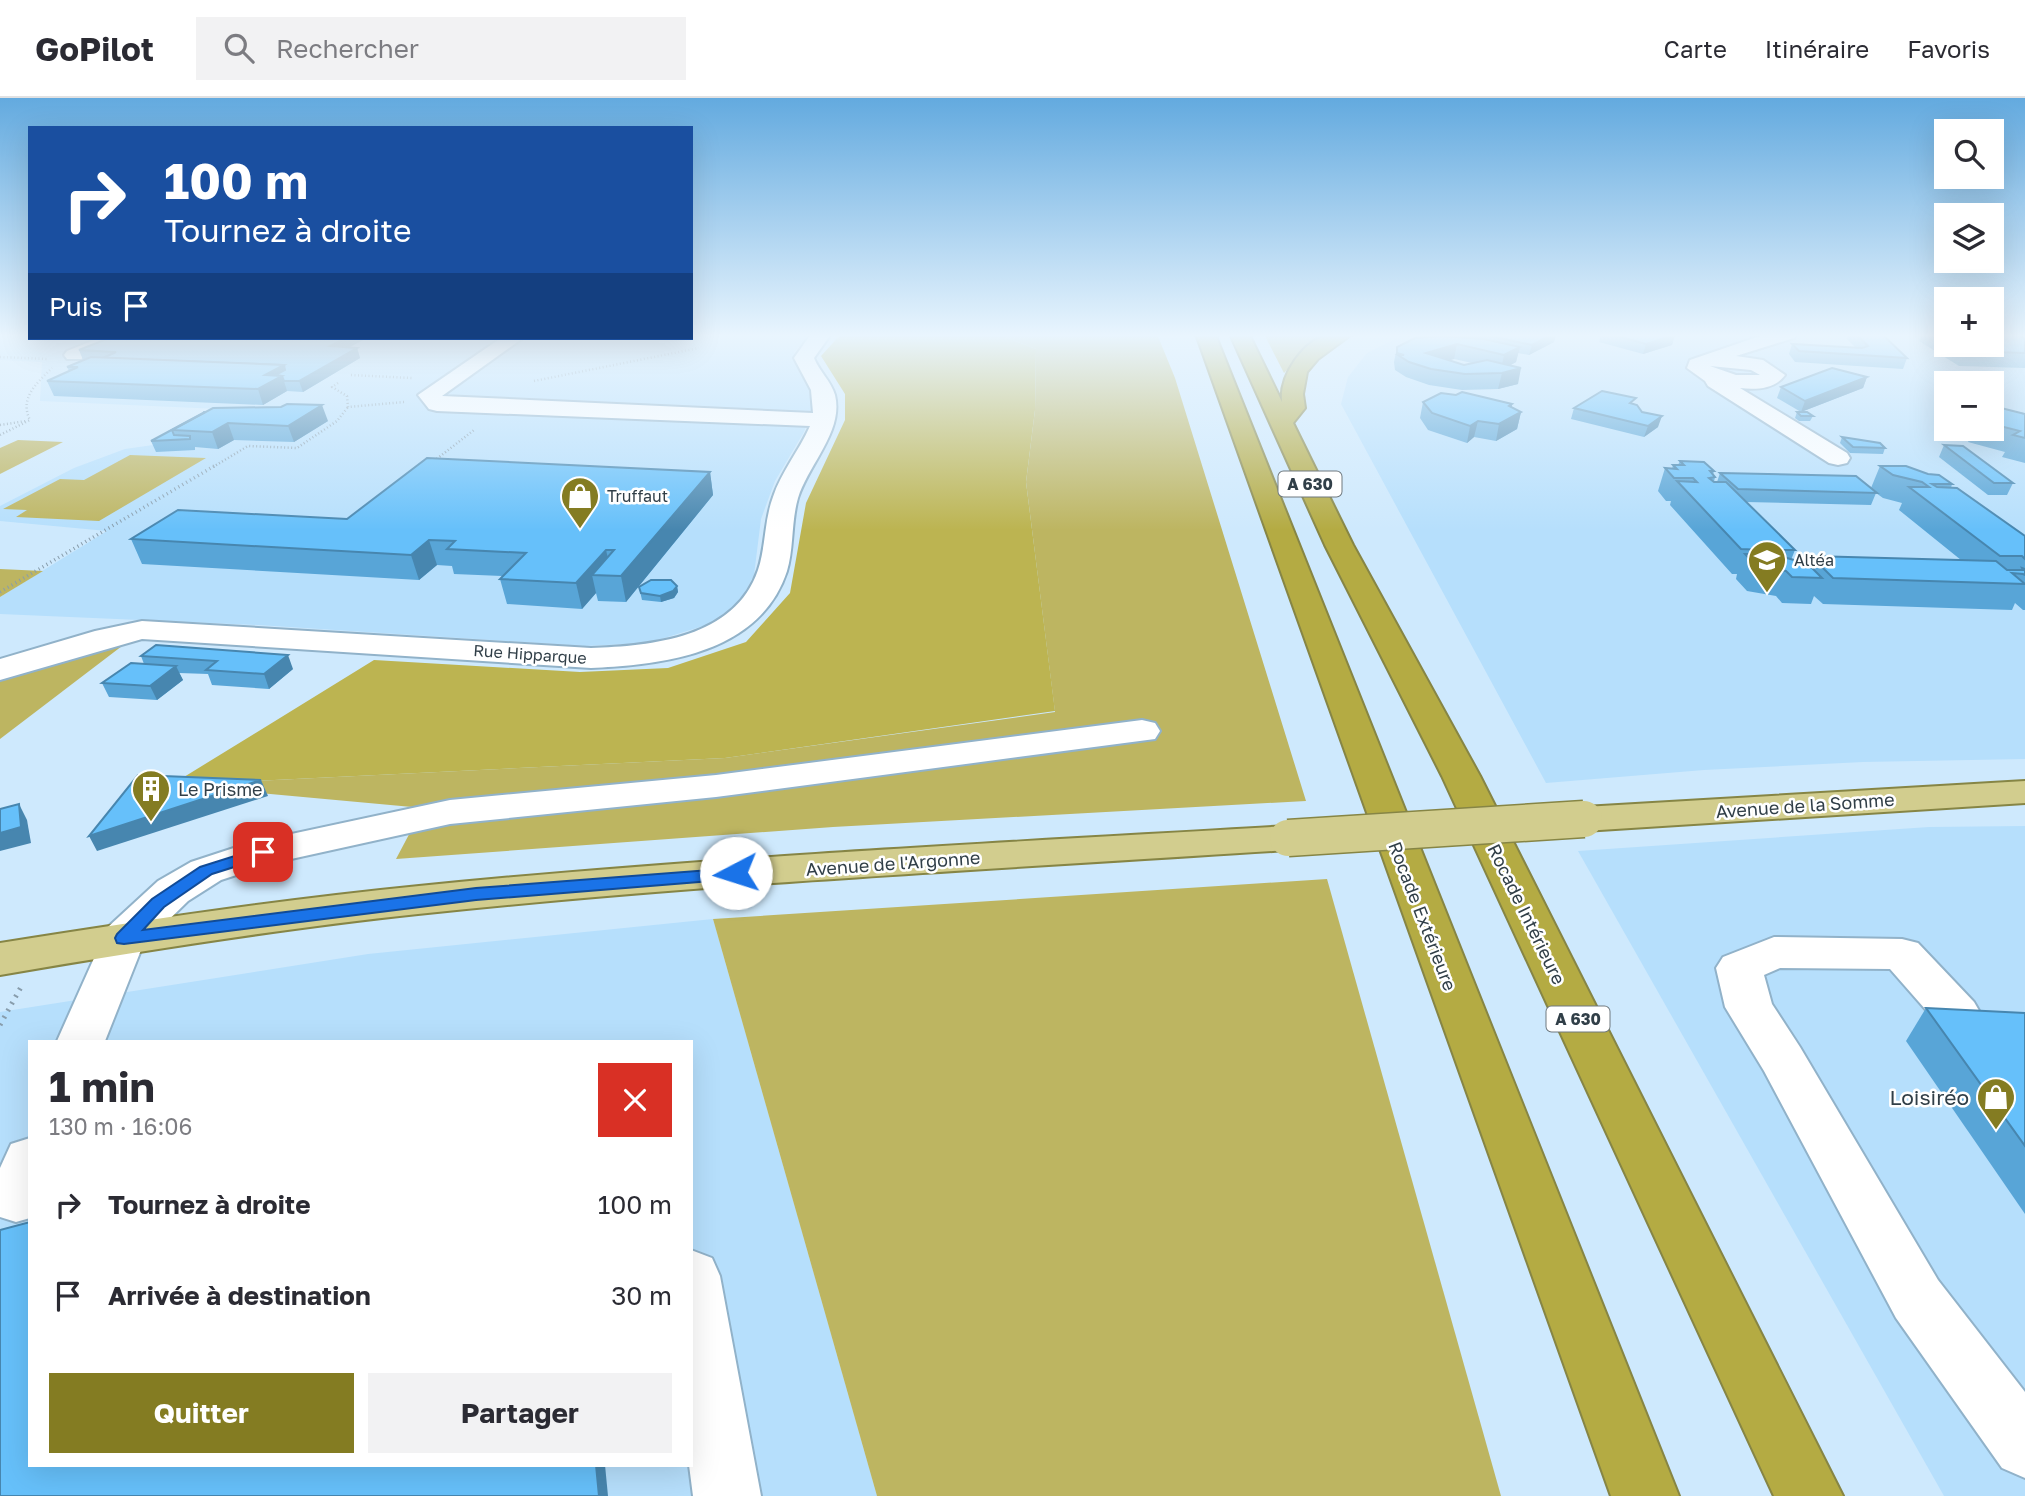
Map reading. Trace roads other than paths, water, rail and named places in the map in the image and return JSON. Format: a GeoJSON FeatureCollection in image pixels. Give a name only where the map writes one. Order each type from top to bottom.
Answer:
{"type":"FeatureCollection","features":[{"type":"Feature","properties":{"kind":"highway","name":"Rocade Extérieure"},"geometry":{"type":"LineString","coordinates":[[1231,399],[1374,786],[1645,1496]]}},
{"type":"Feature","properties":{"kind":"highway","name":"Rocade Intérieure"},"geometry":{"type":"LineString","coordinates":[[1269,399],[1339,545],[1461,776],[1809,1496]]}},
{"type":"Feature","properties":{"kind":"highway"},"geometry":{"type":"LineString","coordinates":[[1280,424],[1294,408],[1293,399]]}},
{"type":"Feature","properties":{"kind":"highway"},"geometry":{"type":"LineString","coordinates":[[1210,404],[1215,415],[1246,437]]}},
{"type":"Feature","properties":{"kind":"main road","name":"Avenue de la Somme"},"geometry":{"type":"LineString","coordinates":[[1288,838],[2025,792]]}},
{"type":"Feature","properties":{"kind":"main road","name":"Avenue de l'Argonne"},"geometry":{"type":"LineString","coordinates":[[0,959],[124,938],[476,894],[736,873],[1288,838]]}},
{"type":"Feature","properties":{"kind":"street"},"geometry":{"type":"LineString","coordinates":[[433,399],[437,404],[823,420],[824,399]]}},
{"type":"Feature","properties":{"kind":"street"},"geometry":{"type":"LineString","coordinates":[[1752,399],[1838,458]]}},
{"type":"Feature","properties":{"kind":"street","name":"Rue Hipparque"},"geometry":{"type":"LineString","coordinates":[[0,670],[142,630],[591,658],[638,655],[683,646],[734,624],[755,606],[761,597],[772,572],[782,512],[791,482],[823,420]]}},
{"type":"Feature","properties":{"kind":"street"},"geometry":{"type":"LineString","coordinates":[[81,1040],[124,938],[158,903],[206,870],[263,852],[450,812],[716,786],[1142,731]]}},
{"type":"Feature","properties":{"kind":"street"},"geometry":{"type":"LineString","coordinates":[[1957,1014],[1902,954],[1774,952],[1739,968],[1749,1007],[1783,1060],[1917,1298],[2025,1446]]}},
{"type":"Feature","properties":{"kind":"street"},"geometry":{"type":"LineString","coordinates":[[693,1288],[727,1496]]}},
{"type":"Feature","properties":{"kind":"place","name":"Truffaut"},"geometry":{"type":"Point","coordinates":[580,530]}},
{"type":"Feature","properties":{"kind":"place","name":"Altéa"},"geometry":{"type":"Point","coordinates":[1767,594]}},
{"type":"Feature","properties":{"kind":"place","name":"Le Prisme"},"geometry":{"type":"Point","coordinates":[151,823]}},
{"type":"Feature","properties":{"kind":"place","name":"Loisiréo"},"geometry":{"type":"Point","coordinates":[1996,1131]}}]}
